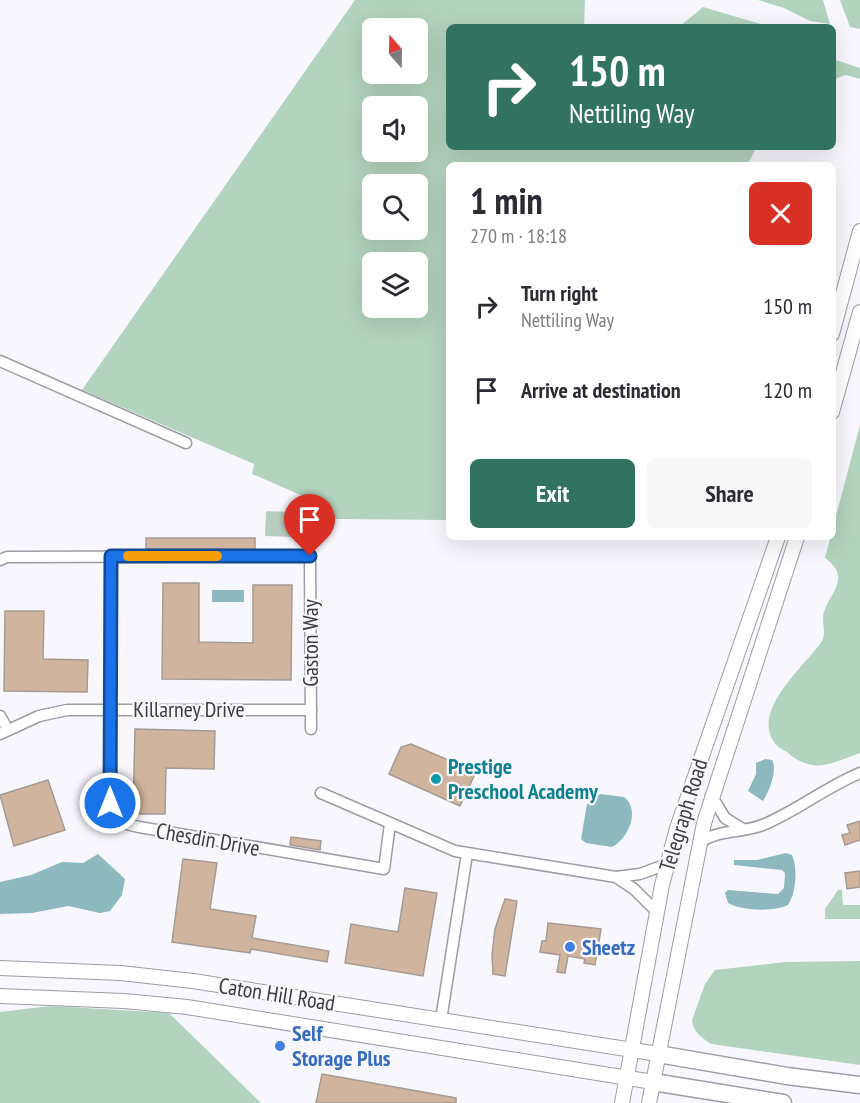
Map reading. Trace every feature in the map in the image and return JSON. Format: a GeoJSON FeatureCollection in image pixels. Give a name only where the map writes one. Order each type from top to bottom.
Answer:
{"type":"FeatureCollection","features":[{"type":"Feature","properties":{"kind":"highway"},"geometry":{"type":"LineString","coordinates":[[658,1054],[787,1076],[860,1085]]}},
{"type":"Feature","properties":{"kind":"highway"},"geometry":{"type":"LineString","coordinates":[[653,1082],[783,1103]]}},
{"type":"Feature","properties":{"kind":"main road"},"geometry":{"type":"LineString","coordinates":[[836,319],[860,231]]}},
{"type":"Feature","properties":{"kind":"main road"},"geometry":{"type":"LineString","coordinates":[[836,398],[860,312]]}},
{"type":"Feature","properties":{"kind":"main road","name":"Telegraph Road"},"geometry":{"type":"LineString","coordinates":[[622,1103],[667,864],[700,756],[777,540]]}},
{"type":"Feature","properties":{"kind":"main road","name":"Telegraph Road"},"geometry":{"type":"LineString","coordinates":[[649,1103],[699,843],[711,795],[796,540]]}},
{"type":"Feature","properties":{"kind":"main road"},"geometry":{"type":"LineString","coordinates":[[700,756],[722,762]]}},
{"type":"Feature","properties":{"kind":"main road","name":"Caton Hill Road"},"geometry":{"type":"LineString","coordinates":[[0,968],[120,973],[193,981],[658,1054]]}},
{"type":"Feature","properties":{"kind":"main road","name":"Caton Hill Road"},"geometry":{"type":"LineString","coordinates":[[0,996],[113,1000],[187,1007],[653,1082]]}},
{"type":"Feature","properties":{"kind":"street"},"geometry":{"type":"LineString","coordinates":[[0,361],[186,443]]}},
{"type":"Feature","properties":{"kind":"street"},"geometry":{"type":"LineString","coordinates":[[0,560],[7,557],[111,556]]}},
{"type":"Feature","properties":{"kind":"street","name":"Gaston Way"},"geometry":{"type":"LineString","coordinates":[[111,556],[310,556],[311,729]]}},
{"type":"Feature","properties":{"kind":"street","name":"Chesdin Drive"},"geometry":{"type":"LineString","coordinates":[[111,556],[110,803],[111,812],[119,821],[139,827],[384,869],[390,824]]}},
{"type":"Feature","properties":{"kind":"street","name":"Killarney Drive"},"geometry":{"type":"LineString","coordinates":[[4,732],[39,716],[59,711],[311,710]]}},
{"type":"Feature","properties":{"kind":"street"},"geometry":{"type":"LineString","coordinates":[[0,716],[4,732]]}},
{"type":"Feature","properties":{"kind":"street"},"geometry":{"type":"LineString","coordinates":[[699,843],[718,832],[743,830],[768,823],[824,790],[860,773]]}},
{"type":"Feature","properties":{"kind":"street"},"geometry":{"type":"LineString","coordinates":[[321,793],[390,824],[466,854],[616,877],[640,874],[667,864]]}},
{"type":"Feature","properties":{"kind":"street"},"geometry":{"type":"LineString","coordinates":[[711,795],[725,818],[743,830]]}},
{"type":"Feature","properties":{"kind":"street"},"geometry":{"type":"LineString","coordinates":[[441,1020],[466,854]]}},
{"type":"Feature","properties":{"kind":"street"},"geometry":{"type":"LineString","coordinates":[[616,877],[637,892],[657,912]]}},
{"type":"Feature","properties":{"kind":"green space"},"geometry":{"type":"Polygon","coordinates":[[[355,0],[585,0],[584,24],[446,24],[446,150],[755,150],[749,162],[446,162],[446,520],[334,519],[333,509],[252,474],[254,464],[82,390],[355,0]]]}},
{"type":"Feature","properties":{"kind":"green space"},"geometry":{"type":"Polygon","coordinates":[[[758,0],[823,0],[830,24],[810,21],[784,8],[758,0]]]}},
{"type":"Feature","properties":{"kind":"green space"},"geometry":{"type":"Polygon","coordinates":[[[840,0],[860,0],[860,29],[850,27],[840,0]]]}},
{"type":"Feature","properties":{"kind":"green space"},"geometry":{"type":"Polygon","coordinates":[[[703,7],[761,24],[683,24],[703,7]]]}},
{"type":"Feature","properties":{"kind":"green space"},"geometry":{"type":"Polygon","coordinates":[[[836,60],[860,68],[860,79],[846,75],[836,80],[836,60]]]}},
{"type":"Feature","properties":{"kind":"green space"},"geometry":{"type":"Polygon","coordinates":[[[860,425],[860,753],[831,763],[815,765],[797,760],[775,744],[769,729],[770,716],[784,688],[822,641],[824,613],[838,577],[833,565],[825,558],[830,540],[836,540],[836,516],[860,425]]]}},
{"type":"Feature","properties":{"kind":"green space"},"geometry":{"type":"Polygon","coordinates":[[[266,511],[294,512],[293,537],[265,536],[266,511]]]}},
{"type":"Feature","properties":{"kind":"green space"},"geometry":{"type":"Polygon","coordinates":[[[838,890],[842,890],[843,905],[860,905],[860,919],[825,919],[825,909],[838,890]]]}},
{"type":"Feature","properties":{"kind":"green space"},"geometry":{"type":"Polygon","coordinates":[[[860,961],[860,1065],[711,1044],[694,1028],[692,1020],[705,984],[715,970],[785,962],[860,961]]]}},
{"type":"Feature","properties":{"kind":"green space"},"geometry":{"type":"Polygon","coordinates":[[[51,1006],[169,1013],[261,1103],[0,1103],[0,1012],[51,1006]]]}},
{"type":"Feature","properties":{"kind":"water"},"geometry":{"type":"Polygon","coordinates":[[[212,590],[244,590],[244,602],[212,602],[212,590]]]}},
{"type":"Feature","properties":{"kind":"water"},"geometry":{"type":"Polygon","coordinates":[[[765,759],[772,760],[774,769],[770,787],[763,801],[748,791],[756,774],[756,763],[765,759]]]}},
{"type":"Feature","properties":{"kind":"water"},"geometry":{"type":"Polygon","coordinates":[[[600,794],[624,797],[632,809],[627,831],[623,838],[612,847],[586,843],[581,839],[587,804],[600,794]]]}},
{"type":"Feature","properties":{"kind":"water"},"geometry":{"type":"Polygon","coordinates":[[[786,853],[792,855],[795,873],[793,894],[788,905],[775,909],[758,910],[741,908],[728,903],[725,893],[728,890],[778,894],[784,888],[785,873],[782,870],[734,865],[734,860],[757,860],[786,853]]]}},
{"type":"Feature","properties":{"kind":"water"},"geometry":{"type":"Polygon","coordinates":[[[98,854],[125,879],[122,895],[110,911],[100,913],[68,906],[32,913],[0,914],[0,882],[31,875],[62,862],[83,863],[98,854]]]}},
{"type":"Feature","properties":{"kind":"building"},"geometry":{"type":"Polygon","coordinates":[[[146,538],[255,538],[255,549],[146,549],[146,538]]]}},
{"type":"Feature","properties":{"kind":"building"},"geometry":{"type":"Polygon","coordinates":[[[163,583],[199,583],[199,642],[253,643],[253,585],[292,585],[291,680],[162,679],[163,583]]]}},
{"type":"Feature","properties":{"kind":"building"},"geometry":{"type":"Polygon","coordinates":[[[5,611],[44,611],[43,659],[88,660],[87,692],[4,691],[5,611]]]}},
{"type":"Feature","properties":{"kind":"building"},"geometry":{"type":"Polygon","coordinates":[[[135,729],[215,731],[214,769],[166,768],[165,814],[133,814],[135,729]]]}},
{"type":"Feature","properties":{"kind":"building","name":"Prestige Preschool Academy"},"geometry":{"type":"Polygon","coordinates":[[[411,744],[476,772],[460,806],[389,774],[401,747],[411,744]]]}},
{"type":"Feature","properties":{"kind":"building"},"geometry":{"type":"Polygon","coordinates":[[[48,780],[65,830],[14,846],[0,795],[48,780]]]}},
{"type":"Feature","properties":{"kind":"building"},"geometry":{"type":"Polygon","coordinates":[[[860,821],[860,840],[845,845],[842,835],[850,833],[847,825],[860,821]]]}},
{"type":"Feature","properties":{"kind":"building"},"geometry":{"type":"Polygon","coordinates":[[[291,837],[321,841],[320,850],[290,845],[291,837]]]}},
{"type":"Feature","properties":{"kind":"building"},"geometry":{"type":"Polygon","coordinates":[[[183,859],[217,863],[210,909],[256,916],[252,938],[329,951],[327,962],[251,949],[250,953],[172,942],[183,859]]]}},
{"type":"Feature","properties":{"kind":"building"},"geometry":{"type":"Polygon","coordinates":[[[860,871],[860,887],[847,889],[845,873],[860,871]]]}},
{"type":"Feature","properties":{"kind":"building"},"geometry":{"type":"Polygon","coordinates":[[[405,888],[437,893],[423,976],[345,963],[351,924],[398,932],[405,888]]]}},
{"type":"Feature","properties":{"kind":"building"},"geometry":{"type":"Polygon","coordinates":[[[505,899],[517,901],[505,976],[493,974],[492,955],[495,929],[505,899]]]}},
{"type":"Feature","properties":{"kind":"building","name":"Sheetz"},"geometry":{"type":"Polygon","coordinates":[[[548,923],[601,929],[595,965],[584,963],[585,959],[568,956],[565,973],[557,972],[560,955],[540,952],[542,941],[546,941],[548,923]]]}},
{"type":"Feature","properties":{"kind":"building"},"geometry":{"type":"Polygon","coordinates":[[[322,1074],[456,1098],[456,1103],[316,1103],[322,1074]]]}},
{"type":"Feature","properties":{"kind":"slow traffic"},"geometry":{"type":"LineString","coordinates":[[128,556],[217,556]]}},
{"type":"Feature","properties":{"kind":"place","name":"Prestige Preschool Academy"},"geometry":{"type":"Point","coordinates":[436,779]}},
{"type":"Feature","properties":{"kind":"place","name":"Sheetz"},"geometry":{"type":"Point","coordinates":[570,947]}},
{"type":"Feature","properties":{"kind":"place","name":"Self Storage Plus"},"geometry":{"type":"Point","coordinates":[280,1046]}},
{"type":"Feature","properties":{"kind":"route"},"geometry":{"type":"LineString","coordinates":[[110,803],[111,556],[310,556]]}}]}
